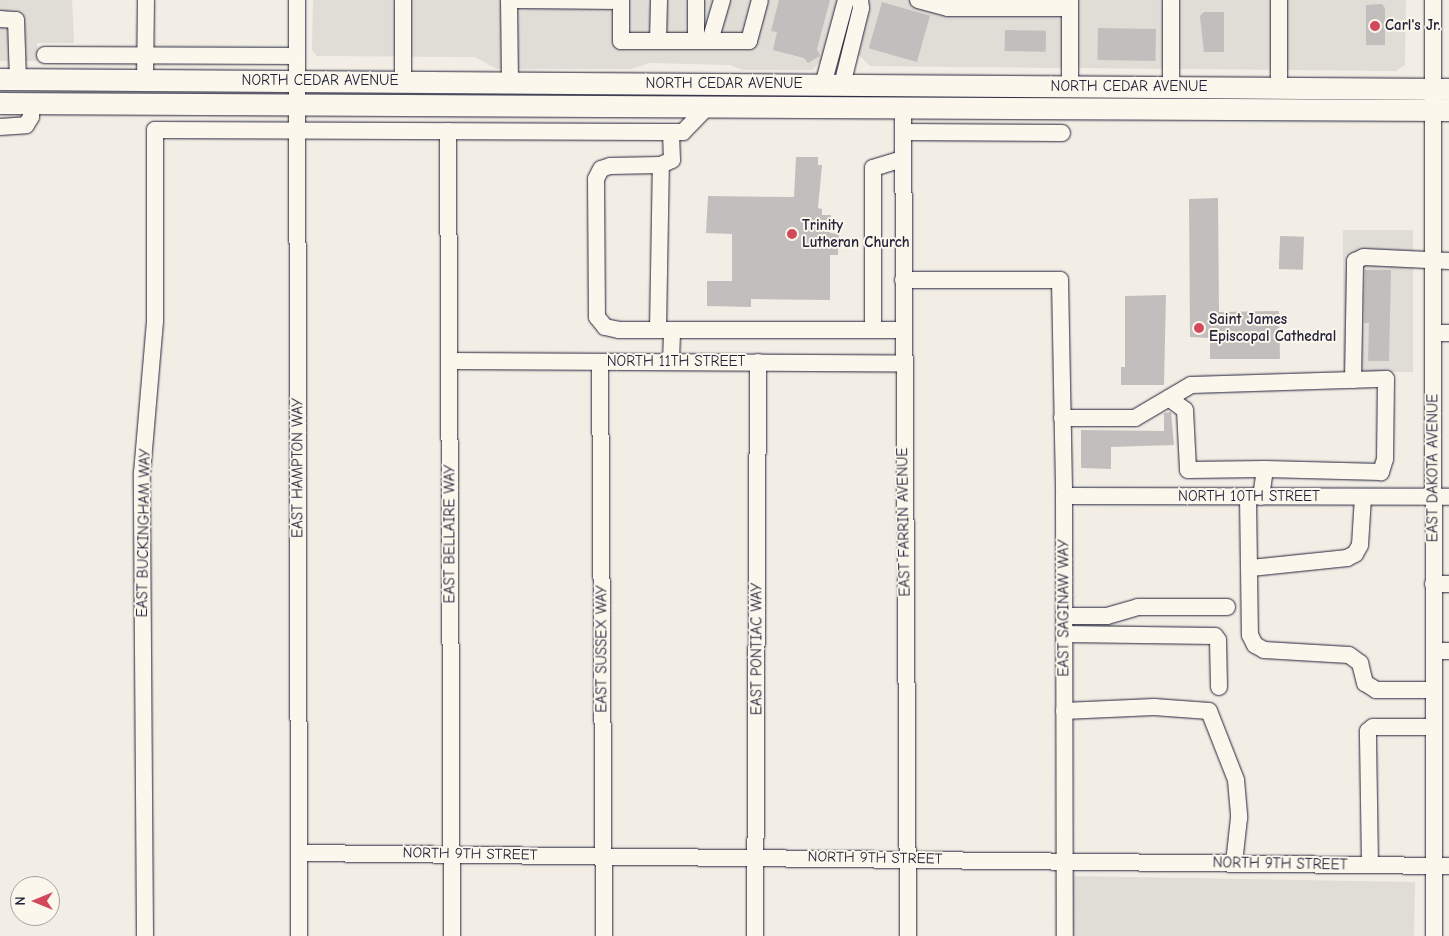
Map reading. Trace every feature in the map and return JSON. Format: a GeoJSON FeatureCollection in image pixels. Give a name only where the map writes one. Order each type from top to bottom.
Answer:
{"type":"FeatureCollection","features":[{"type":"Feature","properties":{"kind":"main road","name":"NORTH CEDAR AVENUE"},"geometry":{"type":"LineString","coordinates":[[9,79],[1441,89]]}},
{"type":"Feature","properties":{"kind":"main road"},"geometry":{"type":"LineString","coordinates":[[707,107],[722,95],[822,96],[834,93],[833,85]]}},
{"type":"Feature","properties":{"kind":"main road"},"geometry":{"type":"LineString","coordinates":[[903,108],[915,98],[991,98],[1010,94],[1020,86]]}},
{"type":"Feature","properties":{"kind":"main road"},"geometry":{"type":"LineString","coordinates":[[1035,109],[1044,102],[1063,98],[1153,99],[1162,97],[1171,87]]}},
{"type":"Feature","properties":{"kind":"main road","name":"NORTH CEDAR AVENUE"},"geometry":{"type":"LineString","coordinates":[[0,103],[1441,110]]}},
{"type":"Feature","properties":{"kind":"street"},"geometry":{"type":"LineString","coordinates":[[145,81],[146,0]]}},
{"type":"Feature","properties":{"kind":"street","name":"EAST HAMPTON WAY"},"geometry":{"type":"LineString","coordinates":[[297,0],[296,131],[301,853],[299,936]]}},
{"type":"Feature","properties":{"kind":"street"},"geometry":{"type":"LineString","coordinates":[[403,0],[403,82]]}},
{"type":"Feature","properties":{"kind":"street"},"geometry":{"type":"LineString","coordinates":[[509,0],[510,82]]}},
{"type":"Feature","properties":{"kind":"street"},"geometry":{"type":"LineString","coordinates":[[518,0],[621,0],[621,41],[749,41],[760,0]]}},
{"type":"Feature","properties":{"kind":"street"},"geometry":{"type":"LineString","coordinates":[[658,41],[659,0]]}},
{"type":"Feature","properties":{"kind":"street"},"geometry":{"type":"LineString","coordinates":[[696,0],[703,41]]}},
{"type":"Feature","properties":{"kind":"street"},"geometry":{"type":"LineString","coordinates":[[703,41],[722,0]]}},
{"type":"Feature","properties":{"kind":"street"},"geometry":{"type":"LineString","coordinates":[[833,85],[846,0]]}},
{"type":"Feature","properties":{"kind":"street"},"geometry":{"type":"LineString","coordinates":[[833,85],[861,8],[860,0]]}},
{"type":"Feature","properties":{"kind":"street"},"geometry":{"type":"LineString","coordinates":[[918,0],[949,4],[1069,4],[1070,86]]}},
{"type":"Feature","properties":{"kind":"street"},"geometry":{"type":"LineString","coordinates":[[1171,0],[1171,87]]}},
{"type":"Feature","properties":{"kind":"street"},"geometry":{"type":"LineString","coordinates":[[1279,88],[1280,0]]}},
{"type":"Feature","properties":{"kind":"street","name":"EAST DAKOTA AVENUE"},"geometry":{"type":"LineString","coordinates":[[1433,0],[1441,89],[1441,651],[1434,690],[1434,727],[1442,866],[1434,936]]}},
{"type":"Feature","properties":{"kind":"street"},"geometry":{"type":"LineString","coordinates":[[0,20],[16,20],[9,79]]}},
{"type":"Feature","properties":{"kind":"street"},"geometry":{"type":"LineString","coordinates":[[45,55],[296,56]]}},
{"type":"Feature","properties":{"kind":"street"},"geometry":{"type":"LineString","coordinates":[[0,127],[26,125],[31,117],[31,103]]}},
{"type":"Feature","properties":{"kind":"street"},"geometry":{"type":"LineString","coordinates":[[296,131],[677,132],[707,107]]}},
{"type":"Feature","properties":{"kind":"street","name":"EAST FARRIN AVENUE"},"geometry":{"type":"LineString","coordinates":[[903,108],[903,363],[908,936]]}},
{"type":"Feature","properties":{"kind":"street","name":"EAST BUCKINGHAM WAY"},"geometry":{"type":"LineString","coordinates":[[144,936],[142,472],[155,321],[155,130],[296,131]]}},
{"type":"Feature","properties":{"kind":"street","name":"EAST BELLAIRE WAY"},"geometry":{"type":"LineString","coordinates":[[448,131],[452,936]]}},
{"type":"Feature","properties":{"kind":"street"},"geometry":{"type":"LineString","coordinates":[[677,132],[672,160],[661,165],[610,166],[601,169],[596,179],[597,317],[605,327],[665,330],[903,330]]}},
{"type":"Feature","properties":{"kind":"street"},"geometry":{"type":"LineString","coordinates":[[903,132],[1062,133]]}},
{"type":"Feature","properties":{"kind":"street"},"geometry":{"type":"LineString","coordinates":[[873,330],[873,168],[903,159]]}},
{"type":"Feature","properties":{"kind":"street"},"geometry":{"type":"LineString","coordinates":[[661,165],[665,330],[671,362]]}},
{"type":"Feature","properties":{"kind":"street"},"geometry":{"type":"LineString","coordinates":[[1353,380],[1355,261],[1364,257],[1441,261]]}},
{"type":"Feature","properties":{"kind":"street","name":"EAST SAGINAW WAY"},"geometry":{"type":"LineString","coordinates":[[903,280],[1060,280],[1064,496],[1064,936]]}},
{"type":"Feature","properties":{"kind":"street","name":"NORTH 11TH STREET"},"geometry":{"type":"LineString","coordinates":[[449,362],[903,363]]}},
{"type":"Feature","properties":{"kind":"street","name":"EAST SUSSEX WAY"},"geometry":{"type":"LineString","coordinates":[[600,362],[604,936]]}},
{"type":"Feature","properties":{"kind":"street","name":"EAST PONTIAC WAY"},"geometry":{"type":"LineString","coordinates":[[755,936],[758,362]]}},
{"type":"Feature","properties":{"kind":"street"},"geometry":{"type":"LineString","coordinates":[[1062,418],[1135,418],[1191,385],[1386,379],[1385,459],[1380,472],[1264,469],[1188,470],[1185,410],[1169,398]]}},
{"type":"Feature","properties":{"kind":"street"},"geometry":{"type":"LineString","coordinates":[[1264,469],[1255,497],[1251,568],[1250,634],[1255,645],[1264,650],[1349,655],[1360,663],[1365,683],[1376,690],[1434,690]]}},
{"type":"Feature","properties":{"kind":"street","name":"NORTH 10TH STREET"},"geometry":{"type":"LineString","coordinates":[[1064,496],[1441,497]]}},
{"type":"Feature","properties":{"kind":"street"},"geometry":{"type":"LineString","coordinates":[[1251,568],[1347,558],[1355,554],[1360,545],[1363,497]]}},
{"type":"Feature","properties":{"kind":"street"},"geometry":{"type":"LineString","coordinates":[[1064,616],[1107,616],[1138,607],[1227,607]]}},
{"type":"Feature","properties":{"kind":"street"},"geometry":{"type":"LineString","coordinates":[[1064,634],[1215,636],[1218,640],[1219,687]]}},
{"type":"Feature","properties":{"kind":"street"},"geometry":{"type":"LineString","coordinates":[[1064,710],[1154,707],[1208,711],[1236,780],[1239,818],[1234,863]]}},
{"type":"Feature","properties":{"kind":"street"},"geometry":{"type":"LineString","coordinates":[[1370,865],[1368,731],[1373,728],[1434,727]]}},
{"type":"Feature","properties":{"kind":"street","name":"NORTH 9TH STREET"},"geometry":{"type":"LineString","coordinates":[[301,853],[755,856],[1442,866]]}},
{"type":"Feature","properties":{"kind":"shaded area"},"geometry":{"type":"Polygon","coordinates":[[[0,0],[72,0],[74,43],[37,43],[37,61],[0,61],[0,0]]]}},
{"type":"Feature","properties":{"kind":"shaded area"},"geometry":{"type":"Polygon","coordinates":[[[313,0],[1406,0],[1405,65],[1396,71],[870,66],[860,56],[820,62],[812,70],[743,70],[729,65],[650,63],[631,69],[497,69],[475,57],[317,56],[312,50],[313,0]]]}},
{"type":"Feature","properties":{"kind":"shaded area"},"geometry":{"type":"Polygon","coordinates":[[[1343,230],[1413,230],[1413,372],[1343,372],[1343,230]]]}},
{"type":"Feature","properties":{"kind":"shaded area"},"geometry":{"type":"Polygon","coordinates":[[[1070,876],[1415,882],[1414,936],[1069,936],[1070,876]]]}},
{"type":"Feature","properties":{"kind":"building"},"geometry":{"type":"Polygon","coordinates":[[[779,0],[830,0],[817,49],[820,56],[808,63],[804,58],[773,50],[777,32],[771,31],[779,0]]]}},
{"type":"Feature","properties":{"kind":"building"},"geometry":{"type":"Polygon","coordinates":[[[882,2],[930,16],[917,62],[869,48],[882,2]]]}},
{"type":"Feature","properties":{"kind":"building","name":"Carl's Jr."},"geometry":{"type":"Polygon","coordinates":[[[1382,4],[1385,8],[1385,45],[1366,45],[1366,5],[1382,4]]]}},
{"type":"Feature","properties":{"kind":"building"},"geometry":{"type":"Polygon","coordinates":[[[1204,12],[1224,12],[1224,52],[1204,52],[1200,16],[1204,12]]]}},
{"type":"Feature","properties":{"kind":"building"},"geometry":{"type":"Polygon","coordinates":[[[1098,28],[1156,29],[1155,61],[1097,60],[1098,28]]]}},
{"type":"Feature","properties":{"kind":"building"},"geometry":{"type":"Polygon","coordinates":[[[1005,30],[1046,31],[1046,52],[1005,51],[1005,30]]]}},
{"type":"Feature","properties":{"kind":"building"},"geometry":{"type":"Polygon","coordinates":[[[796,157],[818,157],[818,165],[822,165],[818,208],[822,209],[822,215],[831,215],[830,233],[839,234],[838,255],[830,255],[830,300],[751,299],[751,307],[707,306],[707,281],[732,281],[732,234],[706,233],[708,196],[794,197],[796,157]]]}},
{"type":"Feature","properties":{"kind":"building"},"geometry":{"type":"Polygon","coordinates":[[[1218,198],[1219,312],[1279,311],[1280,359],[1210,359],[1210,338],[1190,337],[1189,199],[1218,198]]]}},
{"type":"Feature","properties":{"kind":"building"},"geometry":{"type":"Polygon","coordinates":[[[1280,236],[1304,237],[1303,270],[1279,269],[1280,236]]]}},
{"type":"Feature","properties":{"kind":"building"},"geometry":{"type":"Polygon","coordinates":[[[1365,270],[1391,270],[1389,361],[1368,361],[1369,323],[1364,323],[1365,270]]]}},
{"type":"Feature","properties":{"kind":"building"},"geometry":{"type":"Polygon","coordinates":[[[1166,295],[1164,385],[1121,385],[1121,367],[1125,367],[1125,296],[1166,295]]]}},
{"type":"Feature","properties":{"kind":"building"},"geometry":{"type":"Polygon","coordinates":[[[1171,412],[1174,445],[1111,447],[1111,469],[1081,468],[1081,430],[1164,431],[1164,413],[1171,412]]]}},
{"type":"Feature","properties":{"kind":"place","name":"Carl's Jr."},"geometry":{"type":"Point","coordinates":[1375,26]}},
{"type":"Feature","properties":{"kind":"place","name":"Trinity Lutheran Church"},"geometry":{"type":"Point","coordinates":[792,234]}},
{"type":"Feature","properties":{"kind":"place","name":"Saint James Episcopal Cathedral"},"geometry":{"type":"Point","coordinates":[1199,328]}}]}
